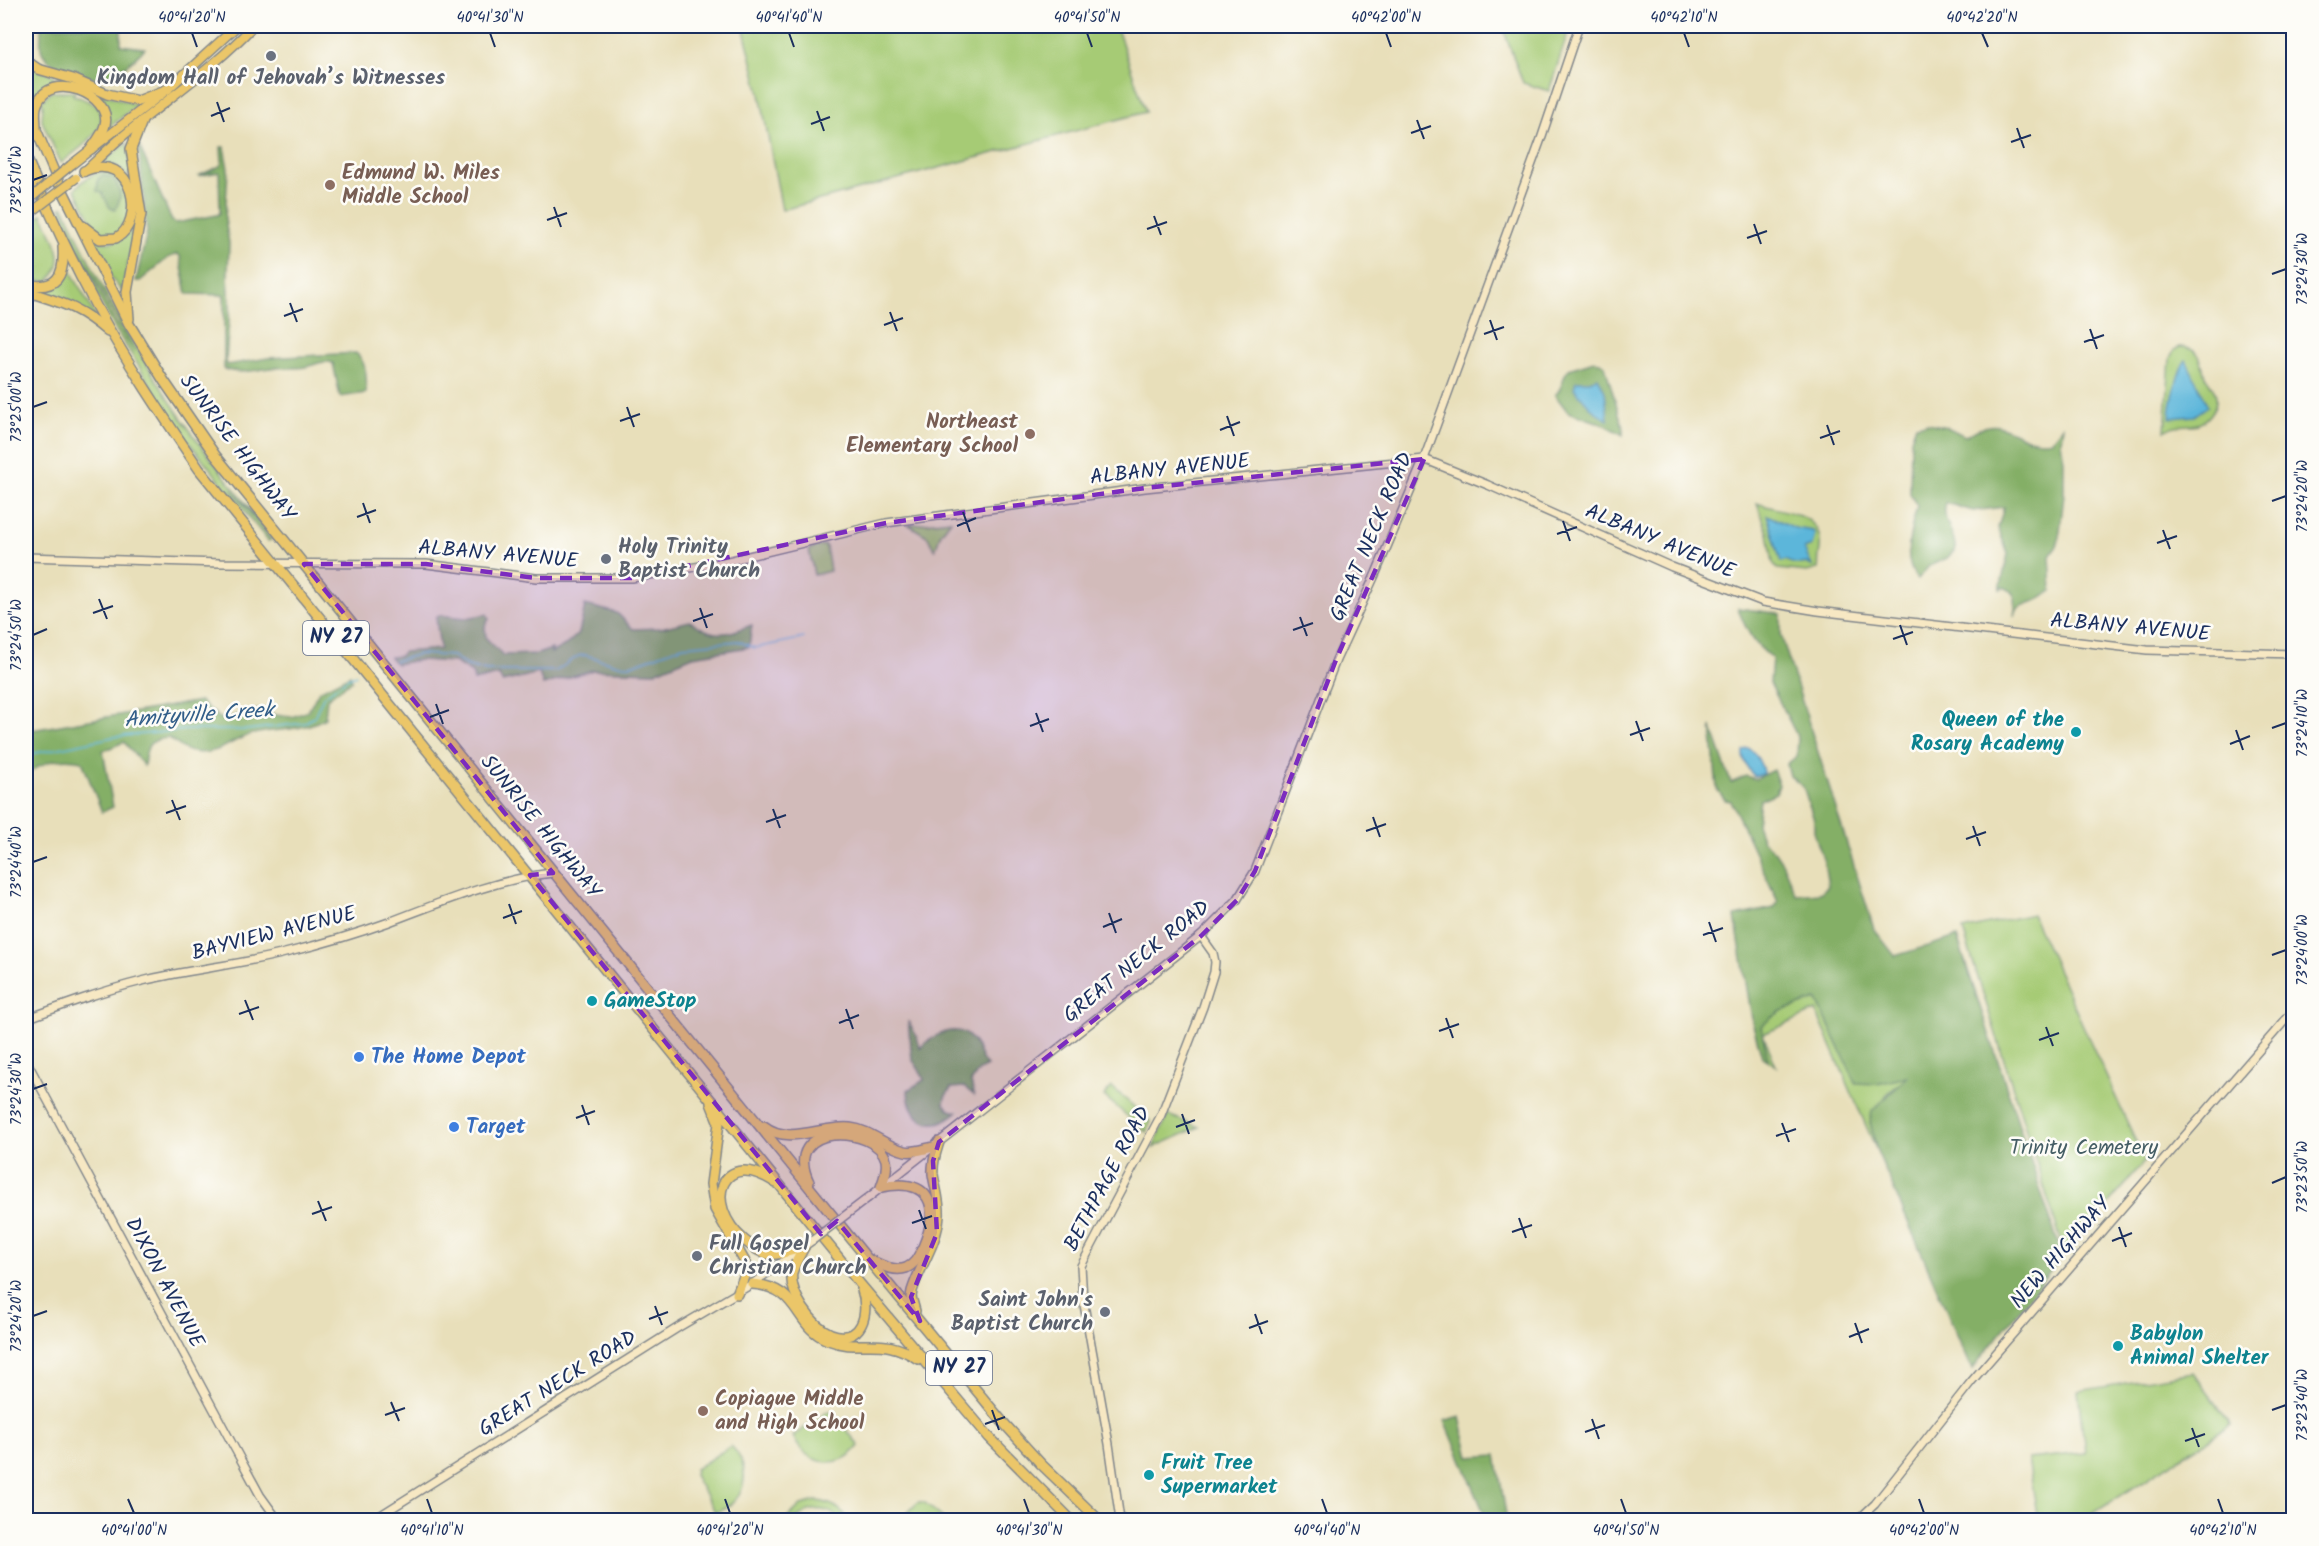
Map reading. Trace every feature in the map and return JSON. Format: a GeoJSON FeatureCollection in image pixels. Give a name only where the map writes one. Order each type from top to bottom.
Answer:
{"type":"FeatureCollection","features":[{"type":"Feature","properties":{"kind":"highway"},"geometry":{"type":"LineString","coordinates":[[26,61],[38,69],[107,94],[138,101],[168,89]]}},
{"type":"Feature","properties":{"kind":"highway"},"geometry":{"type":"LineString","coordinates":[[37,133],[38,102],[44,93],[60,86],[69,87],[97,101],[103,109],[105,125],[91,149]]}},
{"type":"Feature","properties":{"kind":"highway","name":"SUNRISE HIGHWAY"},"geometry":{"type":"LineString","coordinates":[[26,106],[78,221],[129,324],[164,381],[209,446],[866,1257],[1001,1420],[1041,1464],[1099,1521]]}},
{"type":"Feature","properties":{"kind":"highway"},"geometry":{"type":"LineString","coordinates":[[129,324],[127,292],[141,214],[130,149],[142,121]]}},
{"type":"Feature","properties":{"kind":"highway","name":"SUNRISE HIGHWAY"},"geometry":{"type":"LineString","coordinates":[[26,157],[63,242],[96,307],[199,469],[860,1284],[988,1437],[1071,1521]]}},
{"type":"Feature","properties":{"kind":"highway"},"geometry":{"type":"LineString","coordinates":[[78,221],[93,235],[106,240],[121,236],[129,226],[131,219],[130,191],[124,177],[111,167],[95,167],[80,174]]}},
{"type":"Feature","properties":{"kind":"highway"},"geometry":{"type":"LineString","coordinates":[[26,284],[44,286],[58,279],[64,264],[63,242]]}},
{"type":"Feature","properties":{"kind":"highway"},"geometry":{"type":"LineString","coordinates":[[26,291],[72,306],[90,316],[116,339]]}},
{"type":"Feature","properties":{"kind":"highway"},"geometry":{"type":"LineString","coordinates":[[708,1095],[719,1124],[711,1184],[715,1209],[745,1262],[745,1274],[737,1294]]}},
{"type":"Feature","properties":{"kind":"highway"},"geometry":{"type":"LineString","coordinates":[[752,1117],[770,1131],[781,1135],[832,1127],[852,1128],[871,1134],[905,1151],[916,1152],[936,1144]]}},
{"type":"Feature","properties":{"kind":"highway"},"geometry":{"type":"LineString","coordinates":[[813,1191],[805,1174],[802,1160],[807,1147],[818,1139],[832,1134],[850,1134],[869,1142],[880,1150],[886,1159],[886,1172],[881,1187],[898,1184],[911,1185],[922,1191],[930,1202],[928,1234],[916,1261],[906,1268],[896,1269],[866,1257]]}},
{"type":"Feature","properties":{"kind":"highway"},"geometry":{"type":"LineString","coordinates":[[920,1321],[911,1297],[915,1282],[937,1233],[939,1214],[933,1161],[936,1144]]}},
{"type":"Feature","properties":{"kind":"highway"},"geometry":{"type":"LineString","coordinates":[[784,1189],[765,1175],[745,1170],[733,1174],[723,1183],[719,1194],[721,1206],[726,1219],[736,1233],[752,1246],[768,1254],[804,1247]]}},
{"type":"Feature","properties":{"kind":"highway"},"geometry":{"type":"LineString","coordinates":[[804,1247],[792,1272],[793,1286],[798,1299],[819,1326],[831,1334],[845,1336],[858,1330],[865,1321],[867,1309],[860,1284]]}},
{"type":"Feature","properties":{"kind":"highway"},"geometry":{"type":"LineString","coordinates":[[752,1284],[778,1289],[814,1331],[828,1340],[888,1344],[904,1349],[928,1365]]}},
{"type":"Feature","properties":{"kind":"main road"},"geometry":{"type":"LineString","coordinates":[[26,202],[168,89],[237,26]]}},
{"type":"Feature","properties":{"kind":"main road"},"geometry":{"type":"LineString","coordinates":[[28,216],[219,58],[253,26]]}},
{"type":"Feature","properties":{"kind":"street","name":"GREAT NECK ROAD"},"geometry":{"type":"LineString","coordinates":[[373,1521],[679,1327],[737,1294],[804,1247],[1201,936],[1237,900],[1255,871],[1336,660],[1424,459],[1541,139],[1579,26]]}},
{"type":"Feature","properties":{"kind":"street","name":"ALBANY AVENUE"},"geometry":{"type":"LineString","coordinates":[[26,557],[276,564],[426,564],[536,578],[632,578],[724,562],[886,523],[1145,488],[1424,459],[1672,567],[1763,602],[1818,611],[2147,650],[2294,654]]}},
{"type":"Feature","properties":{"kind":"street","name":"BAYVIEW AVENUE"},"geometry":{"type":"LineString","coordinates":[[26,1019],[88,996],[143,981],[289,952],[387,922],[437,902],[530,875],[553,873]]}},
{"type":"Feature","properties":{"kind":"street","name":"BETHPAGE ROAD"},"geometry":{"type":"LineString","coordinates":[[1119,1521],[1109,1444],[1083,1299],[1081,1266],[1161,1115],[1203,1007],[1215,962],[1213,953],[1201,936]]}},
{"type":"Feature","properties":{"kind":"street","name":"NEW HIGHWAY"},"geometry":{"type":"LineString","coordinates":[[1858,1521],[1875,1504],[1971,1382],[2294,1010]]}},
{"type":"Feature","properties":{"kind":"street","name":"DIXON AVENUE"},"geometry":{"type":"LineString","coordinates":[[26,1060],[260,1495],[278,1521]]}},
{"type":"Feature","properties":{"kind":"highlighted area"},"geometry":{"type":"Polygon","coordinates":[[[1424,459],[1336,660],[1255,871],[1237,900],[1201,936],[939,1142],[933,1161],[937,1233],[911,1297],[920,1321],[837,1221],[821,1234],[539,887],[530,875],[553,873],[304,564],[426,564],[536,578],[632,578],[886,523],[1145,488],[1424,459]]]}},
{"type":"Feature","properties":{"kind":"green space"},"geometry":{"type":"Polygon","coordinates":[[[41,26],[121,26],[121,45],[145,48],[118,71],[105,77],[91,78],[65,70],[49,61],[41,49],[41,26]]]}},
{"type":"Feature","properties":{"kind":"green space"},"geometry":{"type":"Polygon","coordinates":[[[743,26],[1116,26],[1146,112],[782,210],[760,94],[743,26]]]}},
{"type":"Feature","properties":{"kind":"green space"},"geometry":{"type":"Polygon","coordinates":[[[1502,26],[1570,26],[1549,91],[1523,83],[1502,26]]]}},
{"type":"Feature","properties":{"kind":"green space"},"geometry":{"type":"Polygon","coordinates":[[[26,65],[55,76],[53,79],[58,83],[44,89],[32,100],[34,102],[32,106],[26,94],[26,65]]]}},
{"type":"Feature","properties":{"kind":"green space"},"geometry":{"type":"Polygon","coordinates":[[[51,92],[75,92],[73,95],[100,111],[102,120],[91,138],[61,163],[42,121],[43,104],[41,102],[51,92]]]}},
{"type":"Feature","properties":{"kind":"green space"},"geometry":{"type":"Polygon","coordinates":[[[91,92],[101,97],[103,94],[136,106],[108,128],[91,92]]]}},
{"type":"Feature","properties":{"kind":"green space"},"geometry":{"type":"Polygon","coordinates":[[[127,143],[132,175],[128,174],[129,178],[118,167],[103,162],[127,143]]]}},
{"type":"Feature","properties":{"kind":"green space"},"geometry":{"type":"Polygon","coordinates":[[[138,143],[172,221],[176,223],[220,213],[219,172],[198,176],[220,166],[221,147],[224,147],[228,169],[225,219],[229,243],[230,307],[227,365],[268,358],[356,353],[364,366],[366,393],[340,397],[333,363],[329,362],[301,368],[271,368],[247,372],[224,369],[224,295],[187,294],[180,256],[177,254],[168,258],[140,281],[136,281],[147,232],[138,143]]]}},
{"type":"Feature","properties":{"kind":"green space"},"geometry":{"type":"Polygon","coordinates":[[[109,171],[118,177],[123,187],[127,189],[129,213],[120,233],[104,237],[94,230],[90,223],[92,221],[75,189],[90,176],[109,171]]]}},
{"type":"Feature","properties":{"kind":"green space"},"geometry":{"type":"Polygon","coordinates":[[[103,175],[113,177],[119,189],[120,197],[115,210],[110,208],[102,193],[97,191],[98,179],[103,175]]]}},
{"type":"Feature","properties":{"kind":"green space"},"geometry":{"type":"Polygon","coordinates":[[[61,207],[64,207],[118,316],[165,394],[204,450],[274,539],[231,489],[271,540],[268,541],[181,432],[158,397],[115,328],[74,251],[55,209],[57,208],[114,320],[134,351],[78,247],[61,207]]]}},
{"type":"Feature","properties":{"kind":"green space"},"geometry":{"type":"Polygon","coordinates":[[[42,214],[58,249],[58,265],[48,281],[32,281],[26,277],[26,227],[42,214]]]}},
{"type":"Feature","properties":{"kind":"green space"},"geometry":{"type":"Polygon","coordinates":[[[134,229],[122,291],[112,279],[93,242],[96,240],[113,242],[134,229]]]}},
{"type":"Feature","properties":{"kind":"green space"},"geometry":{"type":"Polygon","coordinates":[[[68,266],[95,318],[46,294],[47,288],[68,266]]]}},
{"type":"Feature","properties":{"kind":"green space"},"geometry":{"type":"Polygon","coordinates":[[[2180,347],[2191,348],[2199,355],[2205,376],[2215,393],[2216,403],[2211,414],[2200,423],[2171,427],[2165,431],[2170,358],[2174,350],[2180,347]]]}},
{"type":"Feature","properties":{"kind":"green space"},"geometry":{"type":"Polygon","coordinates":[[[1594,361],[1605,366],[1623,427],[1623,435],[1606,425],[1568,412],[1555,395],[1569,369],[1594,361]]]}},
{"type":"Feature","properties":{"kind":"green space"},"geometry":{"type":"Polygon","coordinates":[[[1927,423],[1947,427],[1965,436],[1988,426],[2002,427],[2033,440],[2042,441],[2052,440],[2063,426],[2061,442],[2064,460],[2064,494],[2057,546],[2050,556],[2052,591],[2040,599],[2019,607],[2014,616],[2014,595],[2009,589],[2004,587],[2000,589],[2008,554],[1998,528],[2004,507],[1973,511],[1946,503],[1945,516],[1954,538],[1955,550],[1947,558],[1929,566],[1918,579],[1913,572],[1908,554],[1917,506],[1910,494],[1911,439],[1916,425],[1927,423]]]}},
{"type":"Feature","properties":{"kind":"green space"},"geometry":{"type":"Polygon","coordinates":[[[1757,503],[1803,517],[1811,523],[1817,530],[1820,541],[1818,569],[1807,572],[1778,569],[1773,563],[1768,533],[1757,503]]]}},
{"type":"Feature","properties":{"kind":"green space"},"geometry":{"type":"Polygon","coordinates":[[[951,520],[941,533],[935,550],[927,536],[909,525],[951,520]]]}},
{"type":"Feature","properties":{"kind":"green space"},"geometry":{"type":"Polygon","coordinates":[[[824,545],[830,571],[814,575],[809,549],[824,545]]]}},
{"type":"Feature","properties":{"kind":"green space"},"geometry":{"type":"Polygon","coordinates":[[[585,605],[617,613],[633,629],[661,628],[690,621],[707,631],[721,634],[752,625],[749,647],[693,656],[655,672],[593,670],[543,685],[539,673],[502,682],[499,675],[474,681],[472,673],[454,662],[420,660],[396,664],[390,657],[400,656],[403,652],[440,649],[436,618],[440,615],[466,618],[487,614],[489,619],[485,626],[486,638],[503,655],[537,654],[552,649],[551,653],[567,644],[579,633],[585,605]]]}},
{"type":"Feature","properties":{"kind":"green space"},"geometry":{"type":"Polygon","coordinates":[[[1738,608],[1781,614],[1781,635],[1874,929],[1895,956],[1957,937],[2061,1252],[2061,1258],[1972,1369],[1877,1151],[1870,1122],[1872,1111],[1907,1077],[1877,1084],[1856,1083],[1817,1000],[1781,1011],[1761,1026],[1768,1060],[1762,1057],[1753,1025],[1735,916],[1774,908],[1778,902],[1731,801],[1725,800],[1717,789],[1711,726],[1731,783],[1746,776],[1755,779],[1773,770],[1779,785],[1776,793],[1760,800],[1757,824],[1763,841],[1775,852],[1783,864],[1796,895],[1820,893],[1828,886],[1824,862],[1814,832],[1814,820],[1805,792],[1803,787],[1790,776],[1787,764],[1797,756],[1798,738],[1770,683],[1772,658],[1751,636],[1738,608]]]}},
{"type":"Feature","properties":{"kind":"green space"},"geometry":{"type":"Polygon","coordinates":[[[350,675],[352,680],[327,699],[325,718],[307,726],[249,735],[222,748],[201,753],[189,751],[169,738],[156,740],[147,749],[144,766],[124,742],[103,751],[113,807],[102,812],[82,761],[66,759],[52,761],[26,775],[26,731],[200,701],[221,719],[262,709],[275,715],[292,717],[308,711],[319,691],[350,675]]]}},
{"type":"Feature","properties":{"kind":"green space","name":"Trinity Cemetery"},"geometry":{"type":"Polygon","coordinates":[[[2032,914],[2145,1161],[2065,1253],[1963,930],[2032,914]]]}},
{"type":"Feature","properties":{"kind":"green space"},"geometry":{"type":"Polygon","coordinates":[[[1817,1000],[1856,1082],[1877,1084],[1909,1076],[1887,1094],[1870,1122],[1877,1151],[1816,1011],[1763,1034],[1776,1066],[1768,1060],[1760,1026],[1781,1011],[1817,1000]]]}},
{"type":"Feature","properties":{"kind":"green space"},"geometry":{"type":"Polygon","coordinates":[[[908,1021],[920,1048],[939,1034],[961,1032],[973,1041],[987,1066],[979,1070],[971,1082],[974,1095],[964,1087],[951,1088],[945,1097],[944,1104],[950,1110],[957,1112],[942,1122],[924,1121],[912,1108],[908,1090],[924,1080],[912,1059],[908,1021]]]}},
{"type":"Feature","properties":{"kind":"green space"},"geometry":{"type":"Polygon","coordinates":[[[1112,1087],[1151,1122],[1146,1132],[1104,1096],[1112,1087]]]}},
{"type":"Feature","properties":{"kind":"green space"},"geometry":{"type":"Polygon","coordinates":[[[1168,1115],[1199,1127],[1153,1148],[1168,1115]]]}},
{"type":"Feature","properties":{"kind":"green space"},"geometry":{"type":"Polygon","coordinates":[[[2193,1372],[2231,1425],[2083,1520],[2038,1520],[2028,1459],[2085,1453],[2078,1391],[2193,1372]]]}},
{"type":"Feature","properties":{"kind":"green space"},"geometry":{"type":"Polygon","coordinates":[[[827,1412],[833,1412],[859,1446],[851,1454],[833,1462],[823,1462],[806,1454],[793,1436],[827,1412]]]}},
{"type":"Feature","properties":{"kind":"green space"},"geometry":{"type":"Polygon","coordinates":[[[1460,1417],[1469,1457],[1496,1455],[1507,1520],[1487,1520],[1445,1421],[1460,1417]]]}},
{"type":"Feature","properties":{"kind":"green space"},"geometry":{"type":"Polygon","coordinates":[[[731,1446],[743,1464],[743,1484],[734,1501],[726,1508],[715,1512],[694,1475],[695,1469],[731,1446]]]}},
{"type":"Feature","properties":{"kind":"green space"},"geometry":{"type":"Polygon","coordinates":[[[816,1501],[835,1506],[849,1520],[841,1520],[824,1510],[812,1510],[795,1520],[785,1520],[801,1505],[816,1501]]]}},
{"type":"Feature","properties":{"kind":"green space"},"geometry":{"type":"Polygon","coordinates":[[[918,1502],[924,1502],[945,1520],[901,1520],[918,1502]]]}},
{"type":"Feature","properties":{"kind":"water"},"geometry":{"type":"Polygon","coordinates":[[[2186,360],[2208,406],[2194,416],[2170,418],[2175,388],[2186,360]]]}},
{"type":"Feature","properties":{"kind":"water"},"geometry":{"type":"Polygon","coordinates":[[[1598,377],[1605,392],[1608,420],[1592,409],[1574,388],[1576,381],[1590,381],[1598,377]]]}},
{"type":"Feature","properties":{"kind":"water"},"geometry":{"type":"Polygon","coordinates":[[[1767,515],[1795,528],[1813,531],[1815,534],[1812,546],[1804,549],[1812,566],[1786,560],[1781,562],[1767,515]]]}},
{"type":"Feature","properties":{"kind":"water"},"geometry":{"type":"Polygon","coordinates":[[[1748,748],[1758,759],[1763,774],[1754,776],[1748,768],[1743,758],[1743,751],[1748,748]]]}},
{"type":"Feature","properties":{"kind":"waterway","name":"Amityville Creek"},"geometry":{"type":"LineString","coordinates":[[395,661],[420,654],[453,656],[465,665],[486,671],[556,671],[578,656],[585,655],[619,665],[631,665],[683,646],[738,641],[755,648],[804,638]]}},
{"type":"Feature","properties":{"kind":"waterway","name":"Amityville Creek"},"geometry":{"type":"LineString","coordinates":[[26,755],[113,737],[185,730],[247,730],[304,723],[314,717],[323,697],[348,678],[356,675]]}},
{"type":"Feature","properties":{"kind":"place","name":"Kingdom Hall of Jehovah’s Witnesses"},"geometry":{"type":"Point","coordinates":[271,56]}},
{"type":"Feature","properties":{"kind":"place","name":"Edmund W. Miles Middle School"},"geometry":{"type":"Point","coordinates":[330,185]}},
{"type":"Feature","properties":{"kind":"place","name":"Northeast Elementary School"},"geometry":{"type":"Point","coordinates":[1030,434]}},
{"type":"Feature","properties":{"kind":"place","name":"Holy Trinity Baptist Church"},"geometry":{"type":"Point","coordinates":[606,559]}},
{"type":"Feature","properties":{"kind":"place","name":"Queen of the Rosary Academy"},"geometry":{"type":"Point","coordinates":[2076,732]}},
{"type":"Feature","properties":{"kind":"place","name":"GameStop"},"geometry":{"type":"Point","coordinates":[592,1001]}},
{"type":"Feature","properties":{"kind":"place","name":"The Home Depot"},"geometry":{"type":"Point","coordinates":[359,1057]}},
{"type":"Feature","properties":{"kind":"place","name":"Target"},"geometry":{"type":"Point","coordinates":[454,1127]}},
{"type":"Feature","properties":{"kind":"place","name":"Full Gospel Christian Church"},"geometry":{"type":"Point","coordinates":[697,1256]}},
{"type":"Feature","properties":{"kind":"place","name":"Saint John's Baptist Church"},"geometry":{"type":"Point","coordinates":[1105,1312]}},
{"type":"Feature","properties":{"kind":"place","name":"Babylon Animal Shelter"},"geometry":{"type":"Point","coordinates":[2118,1346]}},
{"type":"Feature","properties":{"kind":"place","name":"Copiague Middle and High School"},"geometry":{"type":"Point","coordinates":[703,1411]}},
{"type":"Feature","properties":{"kind":"place","name":"Fruit Tree Supermarket"},"geometry":{"type":"Point","coordinates":[1149,1475]}}]}
